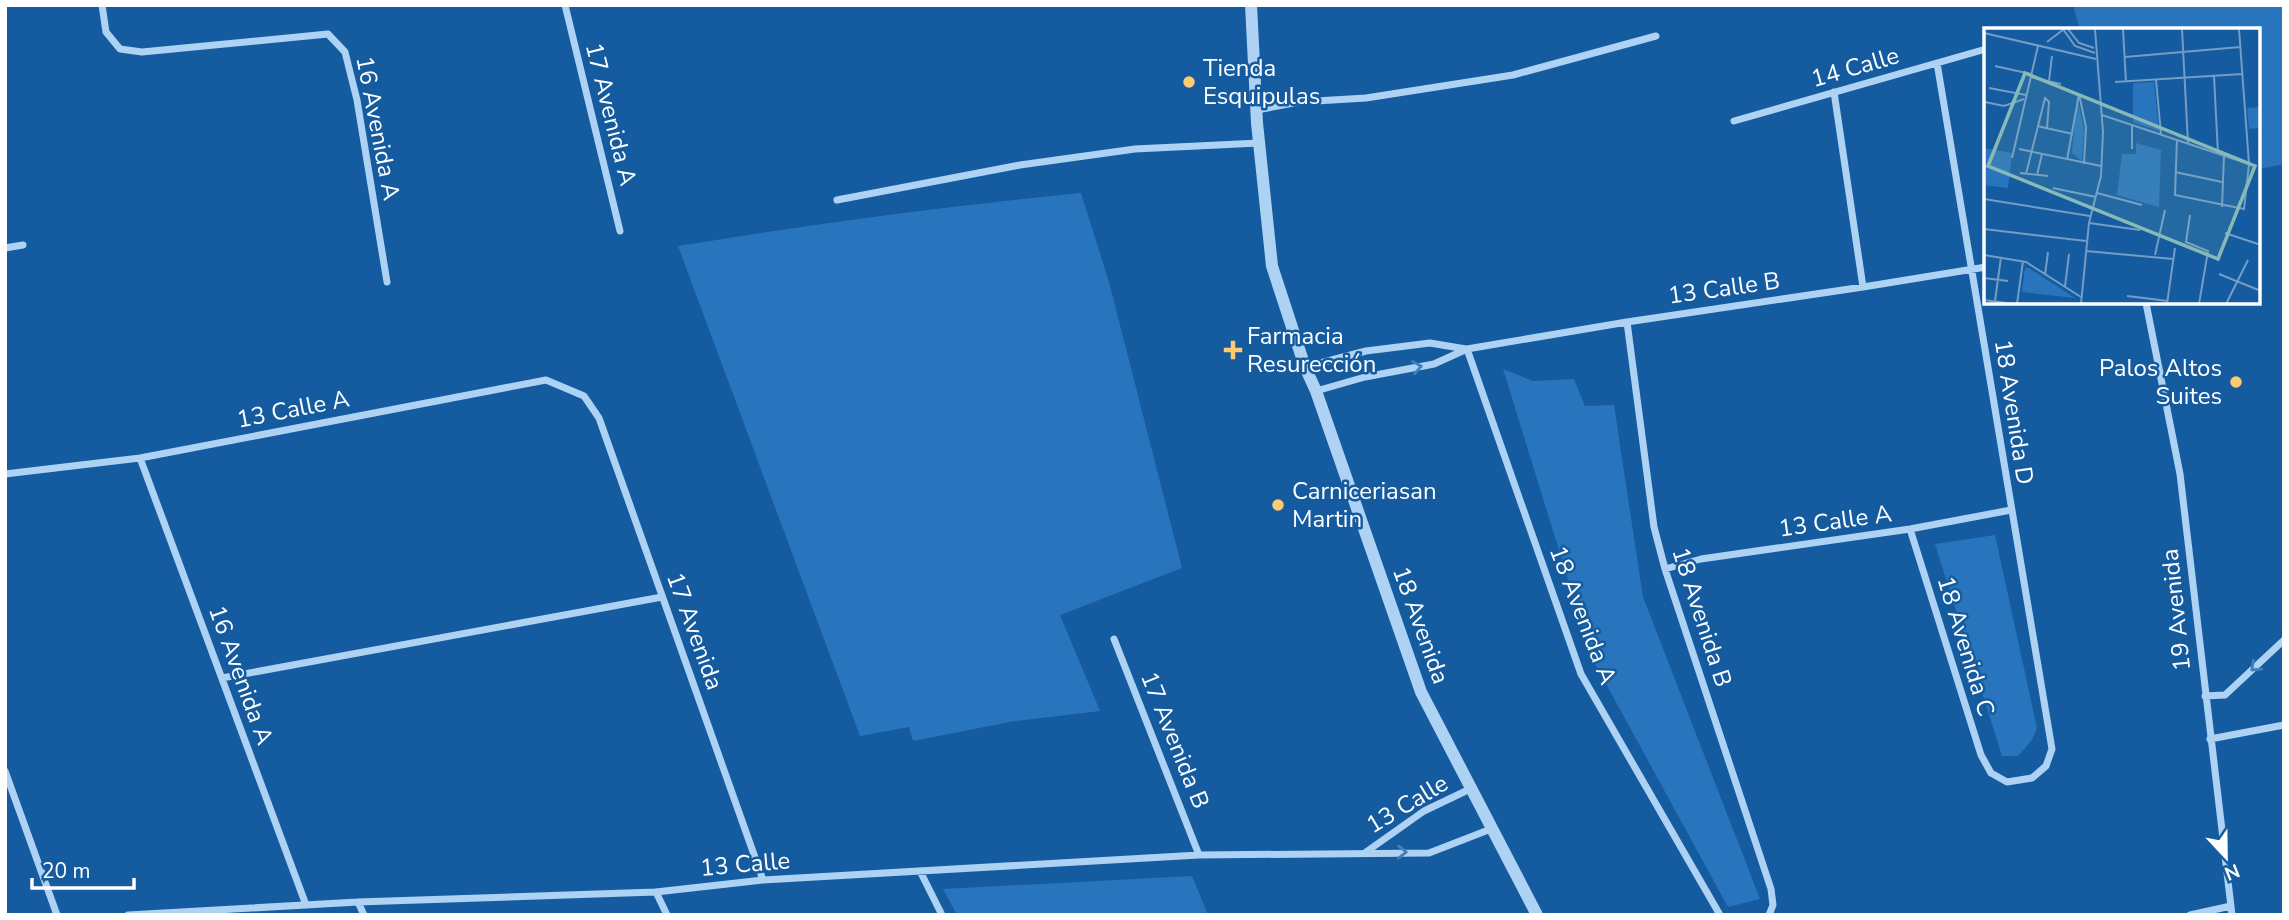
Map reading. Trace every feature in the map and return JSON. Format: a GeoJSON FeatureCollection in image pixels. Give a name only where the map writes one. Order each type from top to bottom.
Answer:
{"type":"FeatureCollection","features":[{"type":"Feature","properties":{"kind":"street","name":"16 Avenida A"},"geometry":{"type":"LineString","coordinates":[[102,5],[106,32],[120,49],[131,51],[328,34],[345,52],[357,100],[387,282]]}},
{"type":"Feature","properties":{"kind":"street","name":"17 Avenida A"},"geometry":{"type":"LineString","coordinates":[[565,5],[620,231]]}},
{"type":"Feature","properties":{"kind":"street","name":"18 Avenida"},"geometry":{"type":"LineString","coordinates":[[1251,5],[1259,143],[1272,266],[1421,692],[1537,915]]}},
{"type":"Feature","properties":{"kind":"street"},"geometry":{"type":"LineString","coordinates":[[1257,110],[1299,102],[1366,98],[1513,75],[1656,36]]}},
{"type":"Feature","properties":{"kind":"street","name":"14 Calle"},"geometry":{"type":"LineString","coordinates":[[1734,121],[1984,50]]}},
{"type":"Feature","properties":{"kind":"street","name":"18 Avenida D"},"geometry":{"type":"LineString","coordinates":[[1937,63],[2052,749],[2046,766],[2032,778],[2007,782],[1991,772]]}},
{"type":"Feature","properties":{"kind":"street"},"geometry":{"type":"LineString","coordinates":[[1835,92],[1863,287]]}},
{"type":"Feature","properties":{"kind":"street"},"geometry":{"type":"LineString","coordinates":[[838,200],[1020,164],[1135,149],[1259,143]]}},
{"type":"Feature","properties":{"kind":"street"},"geometry":{"type":"LineString","coordinates":[[5,248],[23,245]]}},
{"type":"Feature","properties":{"kind":"street","name":"13 Calle B"},"geometry":{"type":"LineString","coordinates":[[1316,391],[1365,377],[1434,364],[1467,349],[1984,267]]}},
{"type":"Feature","properties":{"kind":"street","name":"19 Avenida"},"geometry":{"type":"LineString","coordinates":[[2146,304],[2180,474],[2231,911]]}},
{"type":"Feature","properties":{"kind":"street","name":"18 Avenida B"},"geometry":{"type":"LineString","coordinates":[[1626,322],[1654,527],[1665,569],[1771,889],[1773,905],[1769,915]]}},
{"type":"Feature","properties":{"kind":"street","name":"13 Calle B"},"geometry":{"type":"LineString","coordinates":[[1306,367],[1366,351],[1430,343],[1467,349]]}},
{"type":"Feature","properties":{"kind":"street","name":"18 Avenida A"},"geometry":{"type":"LineString","coordinates":[[1467,349],[1581,674],[1720,915]]}},
{"type":"Feature","properties":{"kind":"street","name":"13 Calle A"},"geometry":{"type":"LineString","coordinates":[[5,474],[140,458],[546,380],[584,397]]}},
{"type":"Feature","properties":{"kind":"street","name":"17 Avenida"},"geometry":{"type":"LineString","coordinates":[[584,397],[599,418],[763,880]]}},
{"type":"Feature","properties":{"kind":"street","name":"16 Avenida A"},"geometry":{"type":"LineString","coordinates":[[140,458],[306,905]]}},
{"type":"Feature","properties":{"kind":"street","name":"13 Calle A"},"geometry":{"type":"LineString","coordinates":[[1665,569],[1701,559],[1910,529],[2011,510]]}},
{"type":"Feature","properties":{"kind":"street","name":"18 Avenida C"},"geometry":{"type":"LineString","coordinates":[[1910,529],[1981,755],[1991,772]]}},
{"type":"Feature","properties":{"kind":"street"},"geometry":{"type":"LineString","coordinates":[[222,678],[662,597]]}},
{"type":"Feature","properties":{"kind":"street","name":"17 Avenida B"},"geometry":{"type":"LineString","coordinates":[[1114,639],[1199,855]]}},
{"type":"Feature","properties":{"kind":"street"},"geometry":{"type":"LineString","coordinates":[[2205,696],[2225,695],[2284,640]]}},
{"type":"Feature","properties":{"kind":"street"},"geometry":{"type":"LineString","coordinates":[[2210,739],[2284,725]]}},
{"type":"Feature","properties":{"kind":"street"},"geometry":{"type":"LineString","coordinates":[[5,771],[57,915]]}},
{"type":"Feature","properties":{"kind":"street","name":"13 Calle"},"geometry":{"type":"LineString","coordinates":[[1365,852],[1424,811],[1470,789]]}},
{"type":"Feature","properties":{"kind":"street","name":"13 Calle"},"geometry":{"type":"LineString","coordinates":[[128,915],[358,902],[656,892],[763,880],[1199,855],[1429,852],[1491,829]]}},
{"type":"Feature","properties":{"kind":"street"},"geometry":{"type":"LineString","coordinates":[[920,871],[942,915]]}},
{"type":"Feature","properties":{"kind":"street"},"geometry":{"type":"LineString","coordinates":[[656,892],[667,915]]}},
{"type":"Feature","properties":{"kind":"street"},"geometry":{"type":"LineString","coordinates":[[358,902],[364,915]]}},
{"type":"Feature","properties":{"kind":"street"},"geometry":{"type":"LineString","coordinates":[[2190,915],[2231,911]]}},
{"type":"Feature","properties":{"kind":"shaded area"},"geometry":{"type":"Polygon","coordinates":[[[2073,5],[2284,5],[2284,164],[2261,169],[2261,28],[2079,28],[2073,5]]]}},
{"type":"Feature","properties":{"kind":"shaded area"},"geometry":{"type":"Polygon","coordinates":[[[1081,193],[1109,282],[1182,568],[1060,615],[1100,711],[1015,721],[913,741],[909,727],[860,736],[678,246],[879,216],[1081,193]]]}},
{"type":"Feature","properties":{"kind":"shaded area"},"geometry":{"type":"Polygon","coordinates":[[[1503,369],[1533,381],[1574,379],[1585,406],[1614,405],[1643,597],[1760,899],[1728,907],[1593,660],[1503,369]]]}},
{"type":"Feature","properties":{"kind":"shaded area"},"geometry":{"type":"Polygon","coordinates":[[[1995,535],[2037,728],[2032,740],[2018,756],[2002,756],[1935,544],[1995,535]]]}},
{"type":"Feature","properties":{"kind":"shaded area"},"geometry":{"type":"Polygon","coordinates":[[[1192,876],[1208,915],[957,915],[943,889],[1192,876]]]}},
{"type":"Feature","properties":{"kind":"place","name":"Tienda Esquipulas"},"geometry":{"type":"Point","coordinates":[1189,82]}},
{"type":"Feature","properties":{"kind":"place","name":"Farmacia Resurección"},"geometry":{"type":"Point","coordinates":[1233,350]}},
{"type":"Feature","properties":{"kind":"place","name":"Palos Altos Suites"},"geometry":{"type":"Point","coordinates":[2236,382]}},
{"type":"Feature","properties":{"kind":"place","name":"Carniceriasan Martin"},"geometry":{"type":"Point","coordinates":[1278,505]}}]}
